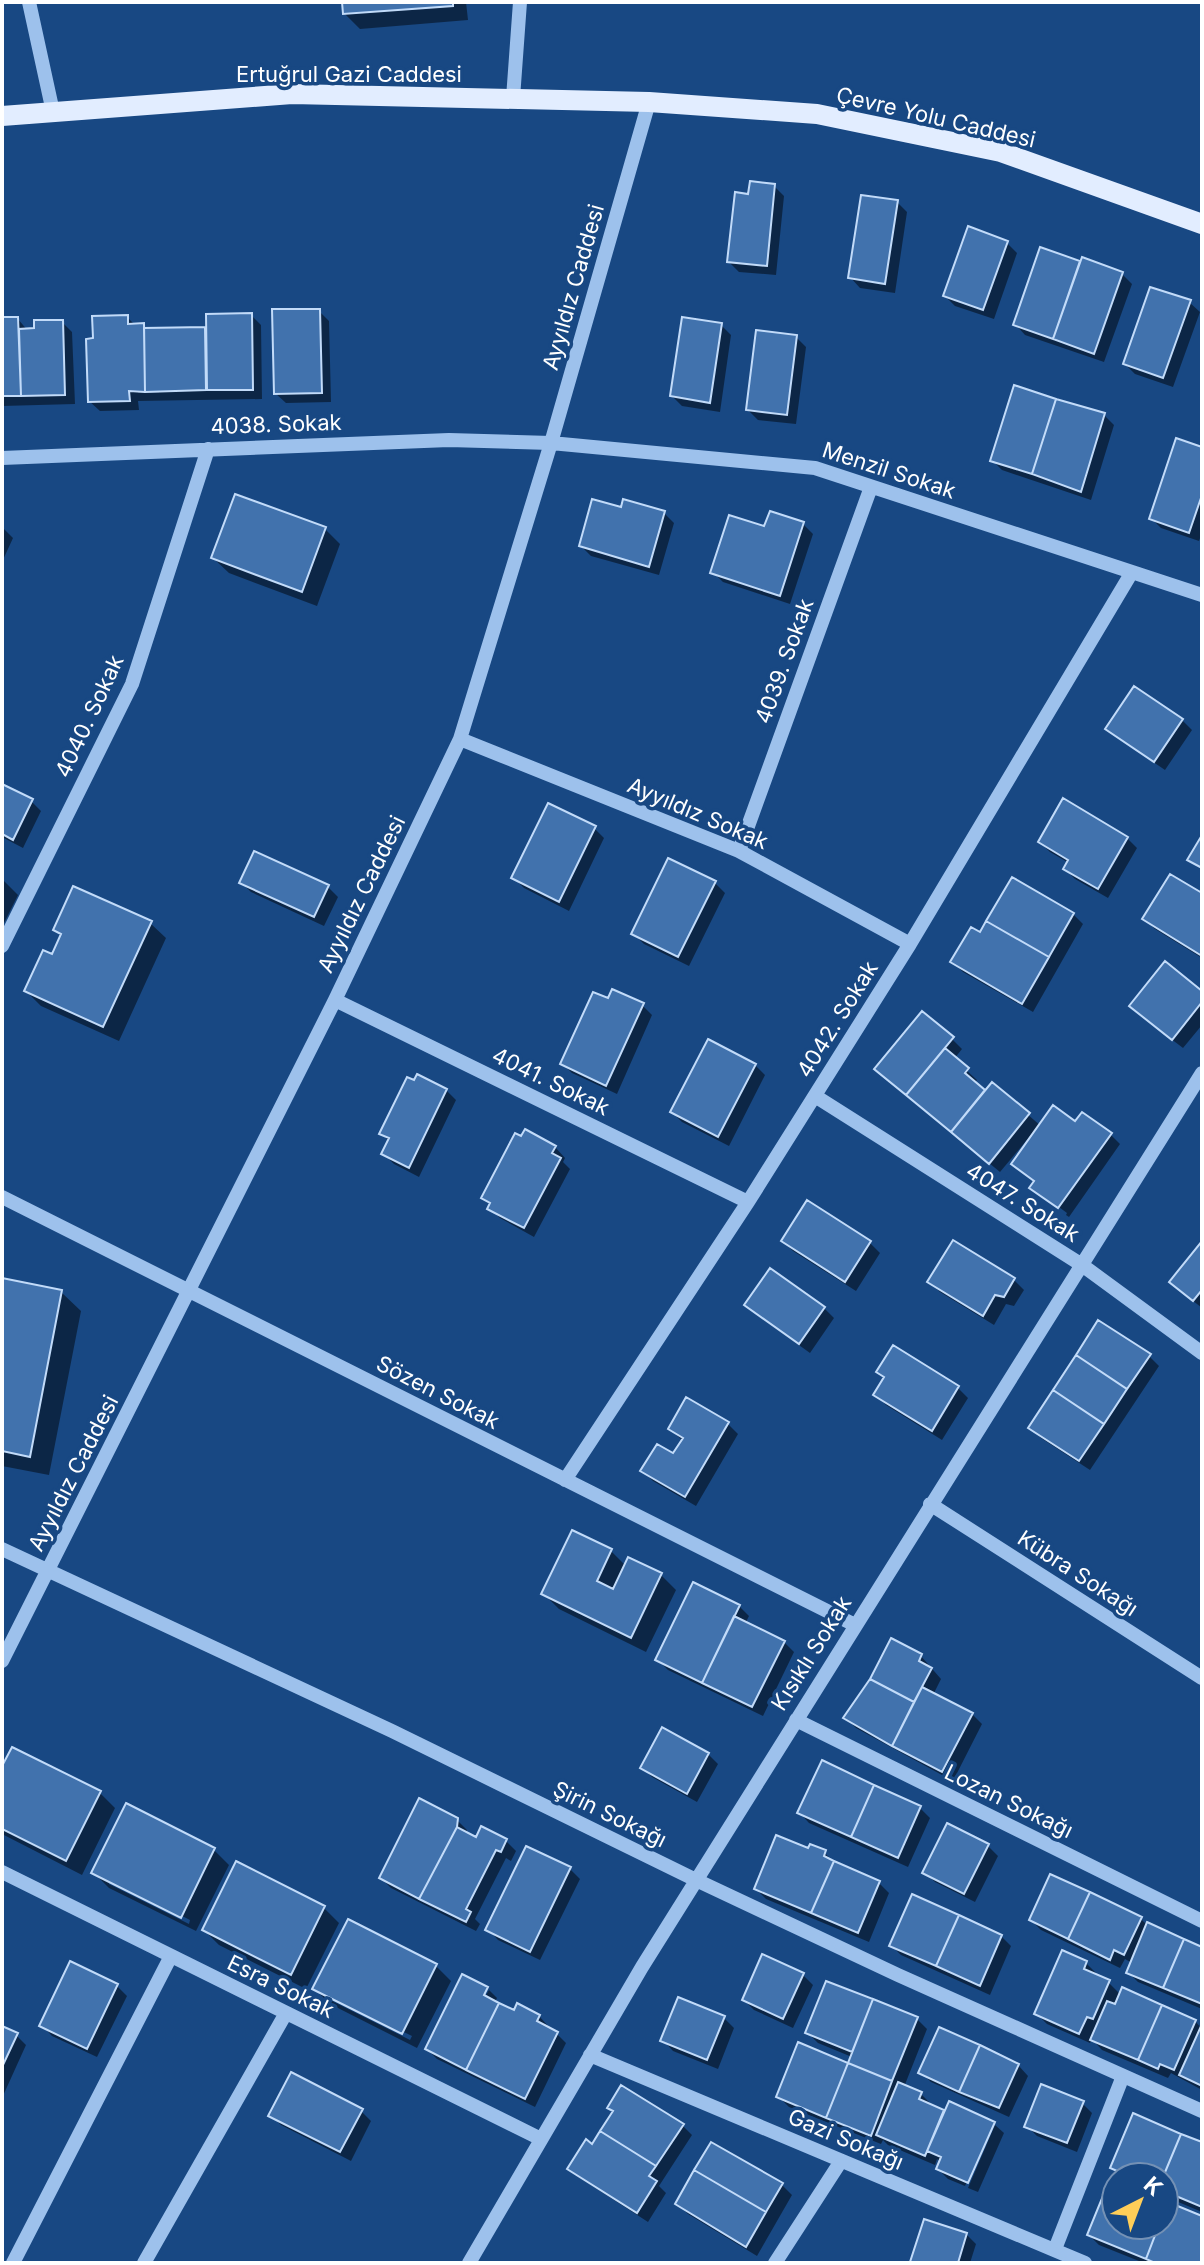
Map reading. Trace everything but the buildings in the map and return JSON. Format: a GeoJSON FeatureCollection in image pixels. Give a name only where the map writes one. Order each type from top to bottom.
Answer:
{"type":"FeatureCollection","features":[{"type":"Feature","properties":{"kind":"main road","name":"Ertuğrul Gazi Caddesi"},"geometry":{"type":"LineString","coordinates":[[2,116],[292,94],[649,102]]}},
{"type":"Feature","properties":{"kind":"main road","name":"Çevre Yolu Caddesi"},"geometry":{"type":"LineString","coordinates":[[649,102],[817,114],[1001,152],[1202,224]]}},
{"type":"Feature","properties":{"kind":"street"},"geometry":{"type":"LineString","coordinates":[[29,2],[53,112]]}},
{"type":"Feature","properties":{"kind":"street"},"geometry":{"type":"LineString","coordinates":[[513,98],[520,2]]}},
{"type":"Feature","properties":{"kind":"street","name":"Ayyıldız Caddesi"},"geometry":{"type":"LineString","coordinates":[[2,1661],[335,1000],[460,739],[551,443],[649,102]]}},
{"type":"Feature","properties":{"kind":"street","name":"4038. Sokak"},"geometry":{"type":"LineString","coordinates":[[2,458],[449,440],[551,443]]}},
{"type":"Feature","properties":{"kind":"street","name":"Menzil Sokak"},"geometry":{"type":"LineString","coordinates":[[551,443],[815,468],[1202,595]]}},
{"type":"Feature","properties":{"kind":"street","name":"4040. Sokak"},"geometry":{"type":"LineString","coordinates":[[2,946],[132,684],[208,449]]}},
{"type":"Feature","properties":{"kind":"street","name":"4039. Sokak"},"geometry":{"type":"LineString","coordinates":[[739,851],[871,487]]}},
{"type":"Feature","properties":{"kind":"street","name":"4042. Sokak"},"geometry":{"type":"LineString","coordinates":[[565,1480],[748,1202],[910,944],[1132,572]]}},
{"type":"Feature","properties":{"kind":"street","name":"Ayyıldız Sokak"},"geometry":{"type":"LineString","coordinates":[[460,739],[739,851],[910,944]]}},
{"type":"Feature","properties":{"kind":"street","name":"4041. Sokak"},"geometry":{"type":"LineString","coordinates":[[335,1000],[748,1202]]}},
{"type":"Feature","properties":{"kind":"street","name":"Kısıklı Sokak"},"geometry":{"type":"LineString","coordinates":[[469,2263],[696,1880],[1202,1073]]}},
{"type":"Feature","properties":{"kind":"street","name":"4047. Sokak"},"geometry":{"type":"LineString","coordinates":[[815,1096],[1082,1265],[1202,1353]]}},
{"type":"Feature","properties":{"kind":"street","name":"Sözen Sokak"},"geometry":{"type":"LineString","coordinates":[[2,1197],[855,1625]]}},
{"type":"Feature","properties":{"kind":"street","name":"Kübra Sokağı"},"geometry":{"type":"LineString","coordinates":[[930,1504],[1202,1678]]}},
{"type":"Feature","properties":{"kind":"street","name":"Şirin Sokağı"},"geometry":{"type":"LineString","coordinates":[[2,1549],[392,1731],[898,1975],[1202,2111]]}},
{"type":"Feature","properties":{"kind":"street","name":"Lozan Sokağı"},"geometry":{"type":"LineString","coordinates":[[796,1720],[1202,1921]]}},
{"type":"Feature","properties":{"kind":"street","name":"Esra Sokak"},"geometry":{"type":"LineString","coordinates":[[2,1872],[541,2139]]}},
{"type":"Feature","properties":{"kind":"street"},"geometry":{"type":"LineString","coordinates":[[13,2263],[171,1956]]}},
{"type":"Feature","properties":{"kind":"street"},"geometry":{"type":"LineString","coordinates":[[144,2263],[286,2013]]}},
{"type":"Feature","properties":{"kind":"street","name":"Gazi Sokağı"},"geometry":{"type":"LineString","coordinates":[[590,2055],[1085,2263]]}},
{"type":"Feature","properties":{"kind":"street"},"geometry":{"type":"LineString","coordinates":[[1055,2249],[1123,2076]]}},
{"type":"Feature","properties":{"kind":"street"},"geometry":{"type":"LineString","coordinates":[[775,2263],[841,2161]]}}]}
